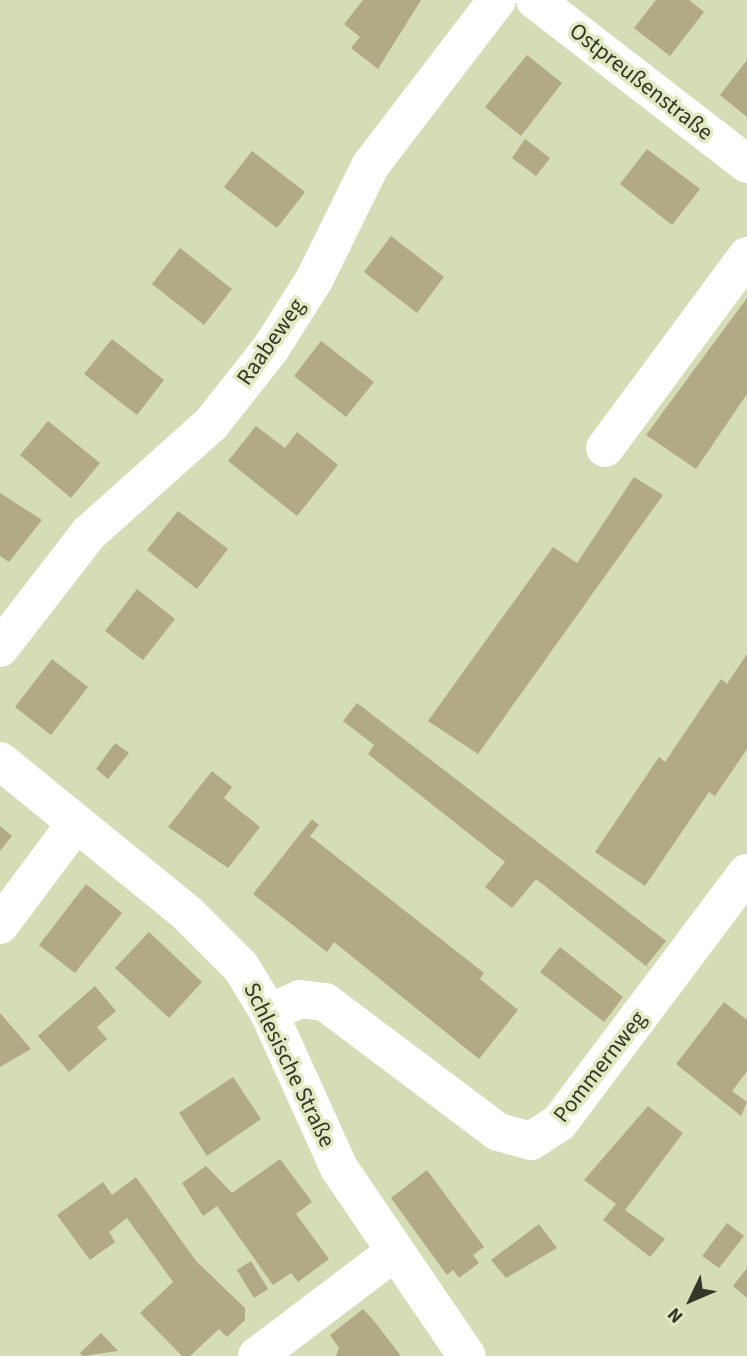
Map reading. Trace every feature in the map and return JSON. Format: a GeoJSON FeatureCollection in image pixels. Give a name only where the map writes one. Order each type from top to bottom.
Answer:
{"type":"FeatureCollection","features":[{"type":"Feature","properties":{"kind":"street","name":"Raabeweg"},"geometry":{"type":"LineString","coordinates":[[0,648],[88,534],[211,424],[271,348],[315,278],[370,166],[497,0]]}},
{"type":"Feature","properties":{"kind":"street","name":"Ostpreußenstraße"},"geometry":{"type":"LineString","coordinates":[[535,0],[747,164]]}},
{"type":"Feature","properties":{"kind":"street"},"geometry":{"type":"LineString","coordinates":[[605,448],[747,256]]}},
{"type":"Feature","properties":{"kind":"street","name":"Schlesische Straße"},"geometry":{"type":"LineString","coordinates":[[0,761],[187,913],[241,967],[269,1013],[339,1168],[393,1253],[467,1356]]}},
{"type":"Feature","properties":{"kind":"street"},"geometry":{"type":"LineString","coordinates":[[0,925],[76,823]]}},
{"type":"Feature","properties":{"kind":"street","name":"Pommernweg"},"geometry":{"type":"LineString","coordinates":[[269,1013],[300,999],[325,1002],[498,1132],[531,1141],[559,1123],[747,873]]}},
{"type":"Feature","properties":{"kind":"street"},"geometry":{"type":"LineString","coordinates":[[257,1356],[393,1253]]}},
{"type":"Feature","properties":{"kind":"building"},"geometry":{"type":"Polygon","coordinates":[[[363,0],[421,0],[378,69],[351,48],[360,37],[344,24],[363,0]]]}},
{"type":"Feature","properties":{"kind":"building"},"geometry":{"type":"Polygon","coordinates":[[[656,0],[689,0],[704,12],[670,56],[634,28],[656,0]]]}},
{"type":"Feature","properties":{"kind":"building"},"geometry":{"type":"Polygon","coordinates":[[[527,55],[562,83],[521,136],[485,107],[527,55]]]}},
{"type":"Feature","properties":{"kind":"building"},"geometry":{"type":"Polygon","coordinates":[[[747,60],[747,117],[720,95],[747,60]]]}},
{"type":"Feature","properties":{"kind":"building"},"geometry":{"type":"Polygon","coordinates":[[[525,139],[550,158],[536,176],[512,158],[525,139]]]}},
{"type":"Feature","properties":{"kind":"building"},"geometry":{"type":"Polygon","coordinates":[[[647,149],[700,189],[672,225],[620,184],[647,149]]]}},
{"type":"Feature","properties":{"kind":"building"},"geometry":{"type":"Polygon","coordinates":[[[252,151],[305,192],[277,228],[224,187],[252,151]]]}},
{"type":"Feature","properties":{"kind":"building"},"geometry":{"type":"Polygon","coordinates":[[[391,236],[444,277],[417,313],[364,272],[391,236]]]}},
{"type":"Feature","properties":{"kind":"building"},"geometry":{"type":"Polygon","coordinates":[[[180,248],[232,289],[204,325],[152,284],[180,248]]]}},
{"type":"Feature","properties":{"kind":"building"},"geometry":{"type":"Polygon","coordinates":[[[747,298],[747,394],[696,469],[646,435],[747,298]]]}},
{"type":"Feature","properties":{"kind":"building"},"geometry":{"type":"Polygon","coordinates":[[[112,339],[164,380],[137,415],[84,374],[112,339]]]}},
{"type":"Feature","properties":{"kind":"building"},"geometry":{"type":"Polygon","coordinates":[[[321,341],[374,382],[346,417],[294,376],[321,341]]]}},
{"type":"Feature","properties":{"kind":"building"},"geometry":{"type":"Polygon","coordinates":[[[48,421],[100,463],[71,498],[20,455],[48,421]]]}},
{"type":"Feature","properties":{"kind":"building"},"geometry":{"type":"Polygon","coordinates":[[[256,426],[285,448],[297,432],[338,465],[297,516],[228,461],[256,426]]]}},
{"type":"Feature","properties":{"kind":"building"},"geometry":{"type":"Polygon","coordinates":[[[634,477],[663,495],[478,754],[428,721],[553,547],[577,563],[634,477]]]}},
{"type":"Feature","properties":{"kind":"building"},"geometry":{"type":"Polygon","coordinates":[[[0,493],[42,520],[9,562],[0,556],[0,493]]]}},
{"type":"Feature","properties":{"kind":"building"},"geometry":{"type":"Polygon","coordinates":[[[178,511],[228,549],[197,589],[147,550],[178,511]]]}},
{"type":"Feature","properties":{"kind":"building"},"geometry":{"type":"Polygon","coordinates":[[[137,589],[175,619],[143,660],[105,631],[137,589]]]}},
{"type":"Feature","properties":{"kind":"building"},"geometry":{"type":"Polygon","coordinates":[[[747,654],[747,749],[715,796],[709,792],[645,886],[595,852],[659,757],[665,762],[721,679],[727,684],[747,654]]]}},
{"type":"Feature","properties":{"kind":"building"},"geometry":{"type":"Polygon","coordinates":[[[52,659],[88,687],[51,735],[15,707],[52,659]]]}},
{"type":"Feature","properties":{"kind":"building"},"geometry":{"type":"Polygon","coordinates":[[[357,703],[666,941],[646,966],[536,879],[512,908],[485,887],[505,862],[368,754],[374,745],[343,721],[357,703]]]}},
{"type":"Feature","properties":{"kind":"building"},"geometry":{"type":"Polygon","coordinates":[[[115,743],[129,753],[108,779],[96,769],[115,743]]]}},
{"type":"Feature","properties":{"kind":"building"},"geometry":{"type":"Polygon","coordinates":[[[212,771],[232,787],[224,798],[260,827],[228,868],[168,827],[212,771]]]}},
{"type":"Feature","properties":{"kind":"building"},"geometry":{"type":"Polygon","coordinates":[[[312,819],[319,825],[310,836],[484,973],[480,979],[518,1010],[479,1059],[334,942],[327,952],[253,894],[312,819]]]}},
{"type":"Feature","properties":{"kind":"building"},"geometry":{"type":"Polygon","coordinates":[[[0,826],[12,836],[0,851],[0,826]]]}},
{"type":"Feature","properties":{"kind":"building"},"geometry":{"type":"Polygon","coordinates":[[[86,884],[122,913],[75,973],[39,945],[86,884]]]}},
{"type":"Feature","properties":{"kind":"building"},"geometry":{"type":"Polygon","coordinates":[[[149,932],[202,982],[169,1018],[115,968],[149,932]]]}},
{"type":"Feature","properties":{"kind":"building"},"geometry":{"type":"Polygon","coordinates":[[[560,947],[623,997],[604,1022],[540,972],[560,947]]]}},
{"type":"Feature","properties":{"kind":"building"},"geometry":{"type":"Polygon","coordinates":[[[95,986],[116,1011],[97,1027],[107,1039],[69,1072],[38,1036],[95,986]]]}},
{"type":"Feature","properties":{"kind":"building"},"geometry":{"type":"Polygon","coordinates":[[[724,1002],[747,1020],[747,1071],[732,1091],[747,1102],[741,1116],[676,1064],[724,1002]]]}},
{"type":"Feature","properties":{"kind":"building"},"geometry":{"type":"Polygon","coordinates":[[[0,1013],[31,1049],[0,1067],[0,1013]]]}},
{"type":"Feature","properties":{"kind":"building"},"geometry":{"type":"Polygon","coordinates":[[[233,1077],[261,1119],[207,1156],[179,1113],[233,1077]]]}},
{"type":"Feature","properties":{"kind":"building"},"geometry":{"type":"Polygon","coordinates":[[[648,1106],[683,1133],[625,1210],[665,1239],[650,1257],[603,1220],[616,1204],[584,1180],[648,1106]]]}},
{"type":"Feature","properties":{"kind":"building"},"geometry":{"type":"Polygon","coordinates":[[[280,1159],[312,1202],[296,1214],[329,1259],[298,1282],[291,1273],[273,1285],[217,1206],[203,1216],[182,1183],[206,1166],[232,1193],[280,1159]]]}},
{"type":"Feature","properties":{"kind":"building"},"geometry":{"type":"Polygon","coordinates":[[[427,1170],[484,1247],[473,1255],[479,1263],[459,1278],[453,1270],[447,1275],[391,1198],[427,1170]]]}},
{"type":"Feature","properties":{"kind":"building"},"geometry":{"type":"Polygon","coordinates":[[[136,1177],[196,1261],[245,1308],[245,1320],[227,1337],[219,1329],[190,1356],[182,1356],[140,1313],[173,1282],[127,1218],[109,1232],[115,1242],[90,1260],[57,1215],[103,1182],[112,1195],[136,1177]]]}},
{"type":"Feature","properties":{"kind":"building"},"geometry":{"type":"Polygon","coordinates":[[[727,1223],[744,1236],[719,1268],[702,1256],[727,1223]]]}},
{"type":"Feature","properties":{"kind":"building"},"geometry":{"type":"Polygon","coordinates":[[[539,1224],[557,1248],[506,1278],[491,1260],[539,1224]]]}},
{"type":"Feature","properties":{"kind":"building"},"geometry":{"type":"Polygon","coordinates":[[[251,1261],[268,1289],[254,1298],[237,1270],[251,1261]]]}},
{"type":"Feature","properties":{"kind":"building"},"geometry":{"type":"Polygon","coordinates":[[[747,1268],[747,1298],[733,1286],[747,1268]]]}},
{"type":"Feature","properties":{"kind":"building"},"geometry":{"type":"Polygon","coordinates":[[[363,1309],[401,1356],[336,1356],[339,1348],[330,1335],[363,1309]]]}},
{"type":"Feature","properties":{"kind":"building"},"geometry":{"type":"Polygon","coordinates":[[[101,1333],[118,1351],[83,1356],[80,1353],[101,1333]]]}}]}
